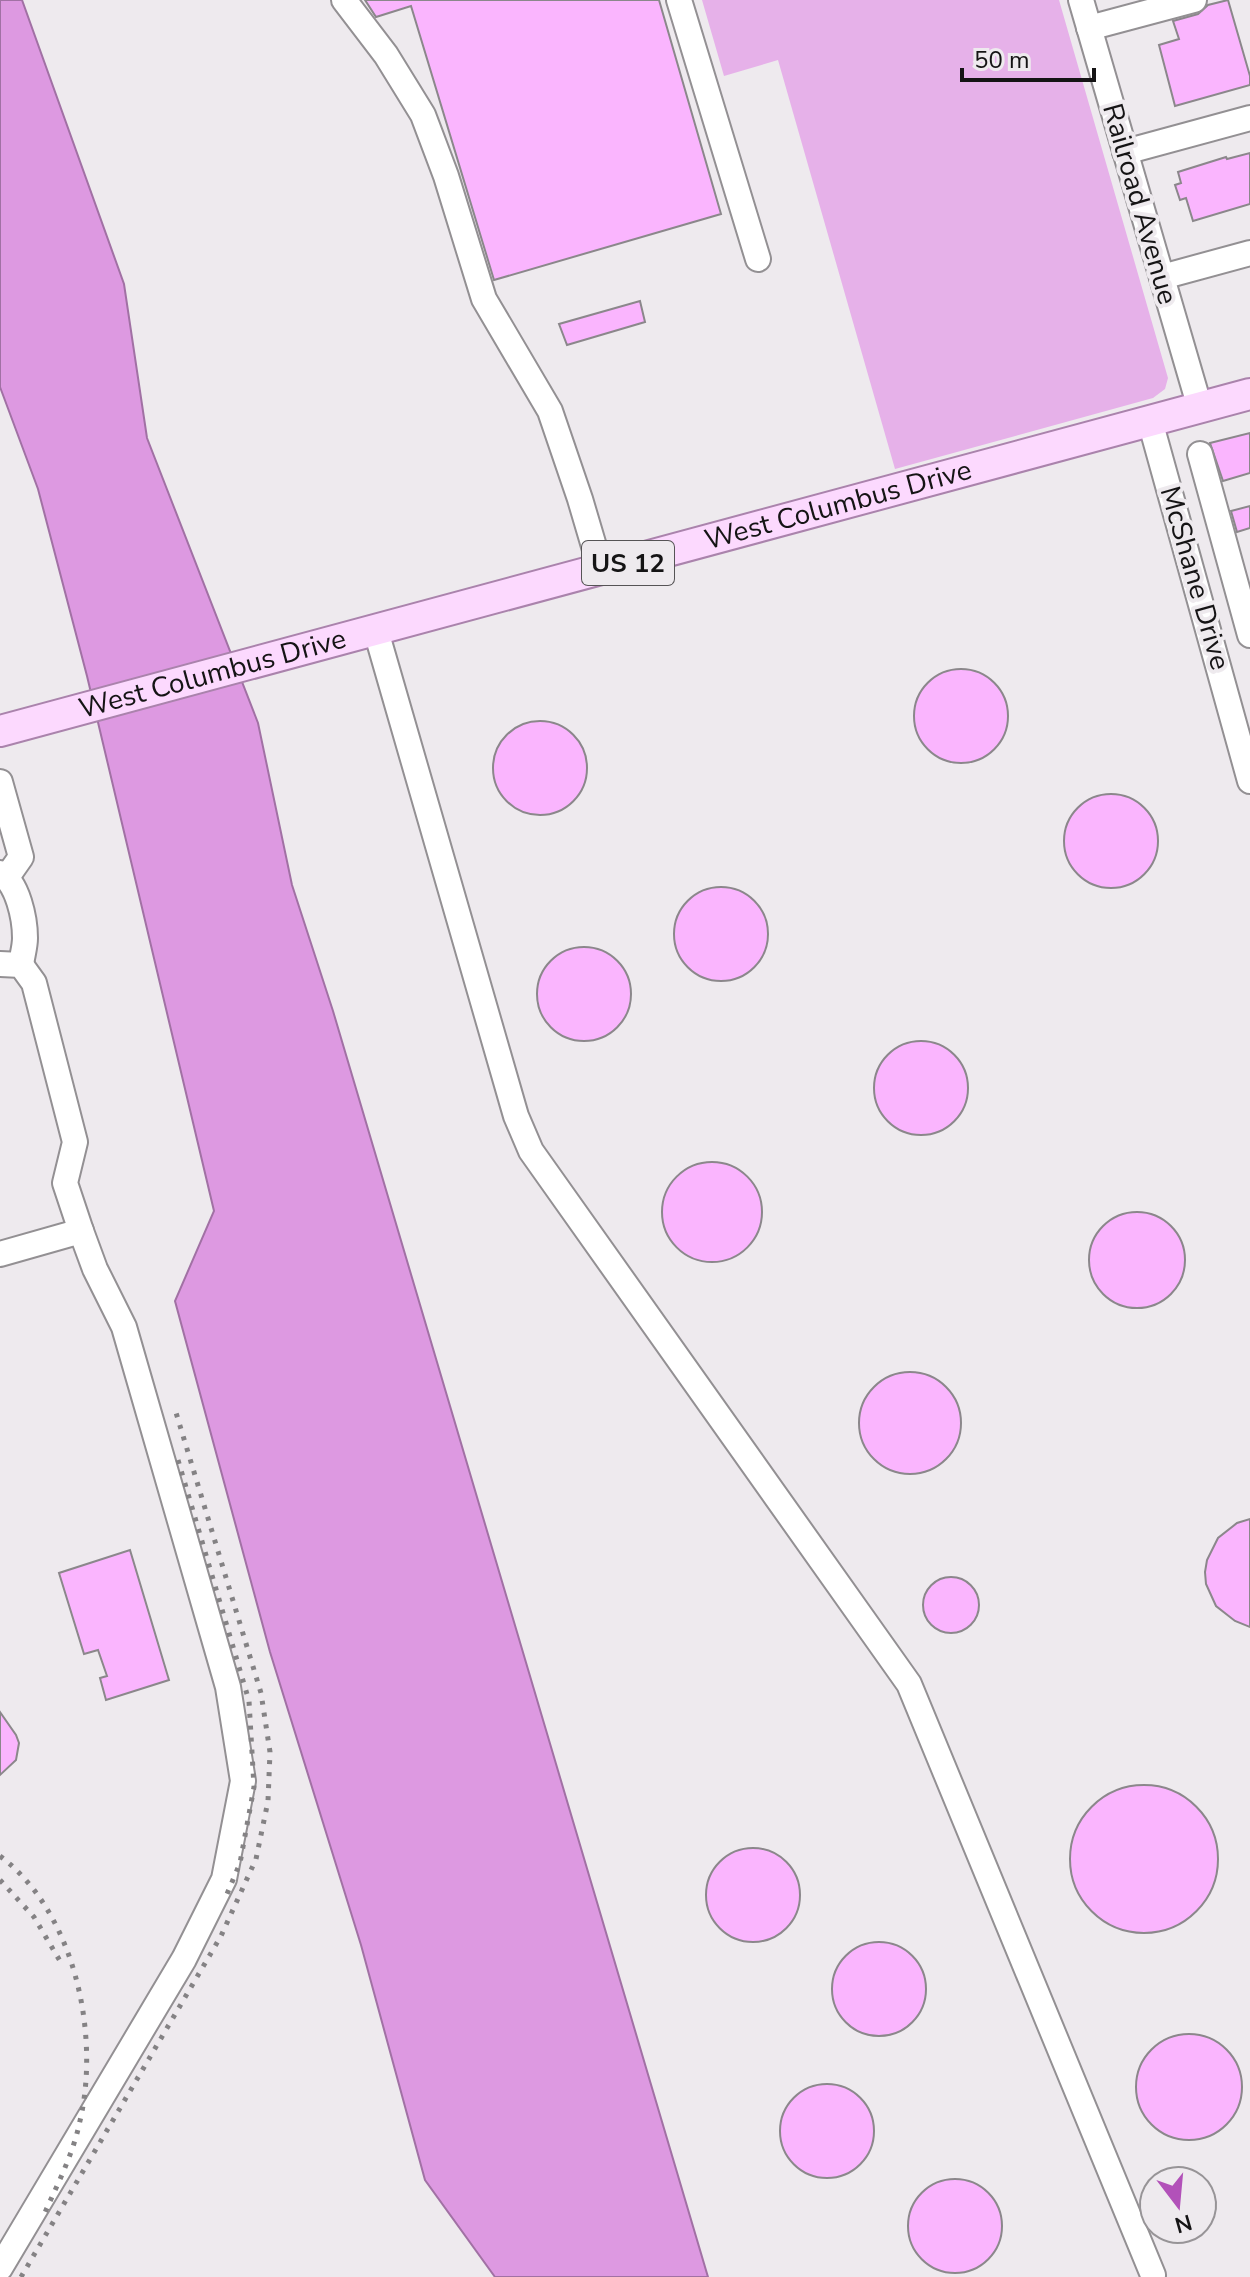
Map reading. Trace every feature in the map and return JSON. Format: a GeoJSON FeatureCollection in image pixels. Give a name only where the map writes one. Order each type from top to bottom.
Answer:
{"type":"FeatureCollection","features":[{"type":"Feature","properties":{"kind":"main road","name":"West Columbus Drive"},"geometry":{"type":"LineString","coordinates":[[0,731],[1250,394]]}},
{"type":"Feature","properties":{"kind":"street"},"geometry":{"type":"LineString","coordinates":[[344,0],[386,55],[423,115],[446,176],[484,299],[550,411],[601,570]]}},
{"type":"Feature","properties":{"kind":"street"},"geometry":{"type":"LineString","coordinates":[[679,0],[758,259]]}},
{"type":"Feature","properties":{"kind":"street","name":"Railroad Avenue"},"geometry":{"type":"LineString","coordinates":[[1081,0],[1200,408]]}},
{"type":"Feature","properties":{"kind":"street"},"geometry":{"type":"LineString","coordinates":[[1089,28],[1194,0]]}},
{"type":"Feature","properties":{"kind":"street"},"geometry":{"type":"LineString","coordinates":[[1125,152],[1250,118]]}},
{"type":"Feature","properties":{"kind":"street"},"geometry":{"type":"LineString","coordinates":[[1162,277],[1250,253]]}},
{"type":"Feature","properties":{"kind":"street","name":"McShane Drive"},"geometry":{"type":"LineString","coordinates":[[1150,421],[1250,781]]}},
{"type":"Feature","properties":{"kind":"street"},"geometry":{"type":"LineString","coordinates":[[1200,454],[1250,635]]}},
{"type":"Feature","properties":{"kind":"street"},"geometry":{"type":"LineString","coordinates":[[376,631],[516,1116],[531,1151],[909,1684],[1153,2275]]}},
{"type":"Feature","properties":{"kind":"street"},"geometry":{"type":"LineString","coordinates":[[0,782],[21,857],[4,875],[20,907],[25,939],[10,964],[34,983],[75,1142],[65,1183],[95,1269],[124,1327],[228,1687],[243,1781],[224,1879],[184,1959],[4,2254]]}},
{"type":"Feature","properties":{"kind":"street"},"geometry":{"type":"LineString","coordinates":[[0,1254],[81,1231]]}},
{"type":"Feature","properties":{"kind":"shaded area"},"geometry":{"type":"Polygon","coordinates":[[[0,0],[22,0],[124,284],[147,438],[258,723],[292,885],[333,1011],[708,2277],[495,2277],[425,2180],[361,1945],[270,1652],[175,1301],[214,1211],[87,676],[38,489],[0,387],[0,0]]]}},
{"type":"Feature","properties":{"kind":"shaded area"},"geometry":{"type":"Polygon","coordinates":[[[702,0],[1059,0],[1168,378],[1165,389],[1153,398],[895,469],[778,60],[724,76],[702,0]]]}},
{"type":"Feature","properties":{"kind":"building"},"geometry":{"type":"Polygon","coordinates":[[[365,0],[659,0],[721,214],[494,280],[411,6],[376,17],[365,0]]]}},
{"type":"Feature","properties":{"kind":"building"},"geometry":{"type":"Polygon","coordinates":[[[1228,0],[1250,85],[1175,106],[1159,45],[1179,39],[1173,21],[1198,14],[1208,5],[1228,0]]]}},
{"type":"Feature","properties":{"kind":"building"},"geometry":{"type":"Polygon","coordinates":[[[1250,153],[1250,204],[1193,221],[1186,198],[1180,200],[1175,185],[1181,183],[1178,172],[1250,153]]]}},
{"type":"Feature","properties":{"kind":"building"},"geometry":{"type":"Polygon","coordinates":[[[640,301],[645,322],[567,345],[559,324],[640,301]]]}},
{"type":"Feature","properties":{"kind":"building"},"geometry":{"type":"Polygon","coordinates":[[[1250,433],[1250,473],[1223,481],[1210,443],[1250,433]]]}},
{"type":"Feature","properties":{"kind":"building"},"geometry":{"type":"Polygon","coordinates":[[[1250,506],[1250,528],[1237,532],[1231,511],[1250,506]]]}},
{"type":"Feature","properties":{"kind":"building"},"geometry":{"type":"Polygon","coordinates":[[[961,669],[979,673],[994,683],[1004,698],[1008,716],[1004,734],[994,749],[979,759],[961,763],[943,759],[928,749],[918,734],[914,716],[918,698],[928,683],[943,673],[961,669]]]}},
{"type":"Feature","properties":{"kind":"building"},"geometry":{"type":"Polygon","coordinates":[[[540,721],[558,725],[573,735],[583,750],[587,768],[583,786],[573,801],[558,811],[540,815],[522,811],[507,801],[497,786],[493,768],[497,750],[507,735],[522,725],[540,721]]]}},
{"type":"Feature","properties":{"kind":"building"},"geometry":{"type":"Polygon","coordinates":[[[1111,794],[1129,798],[1144,808],[1154,823],[1158,841],[1154,859],[1144,874],[1129,884],[1111,888],[1093,884],[1078,874],[1068,859],[1064,841],[1068,823],[1078,808],[1093,798],[1111,794]]]}},
{"type":"Feature","properties":{"kind":"building"},"geometry":{"type":"Polygon","coordinates":[[[721,887],[739,891],[754,901],[764,916],[768,934],[764,952],[754,967],[739,977],[721,981],[703,977],[688,967],[678,952],[674,934],[678,916],[688,901],[703,891],[721,887]]]}},
{"type":"Feature","properties":{"kind":"building"},"geometry":{"type":"Polygon","coordinates":[[[584,947],[602,951],[617,961],[627,976],[631,994],[627,1012],[617,1027],[602,1037],[584,1041],[566,1037],[551,1027],[541,1012],[537,994],[541,976],[551,961],[566,951],[584,947]]]}},
{"type":"Feature","properties":{"kind":"building"},"geometry":{"type":"Polygon","coordinates":[[[921,1041],[939,1045],[954,1055],[964,1070],[968,1088],[964,1106],[954,1121],[939,1131],[921,1135],[903,1131],[888,1121],[878,1106],[874,1088],[878,1070],[888,1055],[903,1045],[921,1041]]]}},
{"type":"Feature","properties":{"kind":"building"},"geometry":{"type":"Polygon","coordinates":[[[712,1162],[731,1166],[747,1177],[758,1193],[762,1212],[758,1231],[747,1247],[731,1258],[712,1262],[693,1258],[677,1247],[666,1231],[662,1212],[666,1193],[677,1177],[693,1166],[712,1162]]]}},
{"type":"Feature","properties":{"kind":"building"},"geometry":{"type":"Polygon","coordinates":[[[1137,1212],[1155,1216],[1171,1226],[1181,1242],[1185,1260],[1181,1278],[1171,1294],[1155,1304],[1137,1308],[1119,1304],[1103,1294],[1093,1278],[1089,1260],[1093,1242],[1103,1226],[1119,1216],[1137,1212]]]}},
{"type":"Feature","properties":{"kind":"building"},"geometry":{"type":"Polygon","coordinates":[[[910,1372],[930,1376],[946,1387],[957,1403],[961,1423],[957,1443],[946,1459],[930,1470],[910,1474],[890,1470],[874,1459],[863,1443],[859,1423],[863,1403],[874,1387],[890,1376],[910,1372]]]}},
{"type":"Feature","properties":{"kind":"building"},"geometry":{"type":"Polygon","coordinates":[[[1250,1519],[1250,1627],[1235,1621],[1216,1606],[1206,1584],[1205,1572],[1207,1560],[1218,1538],[1237,1523],[1250,1519]]]}},
{"type":"Feature","properties":{"kind":"building"},"geometry":{"type":"Polygon","coordinates":[[[130,1550],[169,1680],[106,1700],[100,1678],[107,1676],[98,1650],[84,1654],[59,1573],[130,1550]]]}},
{"type":"Feature","properties":{"kind":"building"},"geometry":{"type":"Polygon","coordinates":[[[951,1577],[971,1585],[979,1605],[971,1625],[951,1633],[931,1625],[923,1605],[931,1585],[951,1577]]]}},
{"type":"Feature","properties":{"kind":"building"},"geometry":{"type":"Polygon","coordinates":[[[0,1712],[19,1743],[16,1760],[0,1775],[0,1712]]]}},
{"type":"Feature","properties":{"kind":"building"},"geometry":{"type":"Polygon","coordinates":[[[1144,1785],[1172,1791],[1196,1807],[1212,1831],[1218,1859],[1212,1887],[1196,1911],[1172,1927],[1144,1933],[1116,1927],[1092,1911],[1076,1887],[1070,1859],[1076,1831],[1092,1807],[1116,1791],[1144,1785]]]}},
{"type":"Feature","properties":{"kind":"building"},"geometry":{"type":"Polygon","coordinates":[[[753,1848],[771,1852],[786,1862],[796,1877],[800,1895],[796,1913],[786,1928],[771,1938],[753,1942],[735,1938],[720,1928],[710,1913],[706,1895],[710,1877],[720,1862],[735,1852],[753,1848]]]}},
{"type":"Feature","properties":{"kind":"building"},"geometry":{"type":"Polygon","coordinates":[[[879,1942],[897,1946],[912,1956],[922,1971],[926,1989],[922,2007],[912,2022],[897,2032],[879,2036],[861,2032],[846,2022],[836,2007],[832,1989],[836,1971],[846,1956],[861,1946],[879,1942]]]}},
{"type":"Feature","properties":{"kind":"building"},"geometry":{"type":"Polygon","coordinates":[[[1189,2034],[1209,2038],[1226,2050],[1238,2067],[1242,2087],[1238,2107],[1226,2124],[1209,2136],[1189,2140],[1169,2136],[1152,2124],[1140,2107],[1136,2087],[1140,2067],[1152,2050],[1169,2038],[1189,2034]]]}},
{"type":"Feature","properties":{"kind":"building"},"geometry":{"type":"Polygon","coordinates":[[[827,2084],[845,2088],[860,2098],[870,2113],[874,2131],[870,2149],[860,2164],[845,2174],[827,2178],[809,2174],[794,2164],[784,2149],[780,2131],[784,2113],[794,2098],[809,2088],[827,2084]]]}},
{"type":"Feature","properties":{"kind":"building"},"geometry":{"type":"Polygon","coordinates":[[[955,2179],[973,2183],[988,2193],[998,2208],[1002,2226],[998,2244],[988,2259],[973,2269],[955,2273],[937,2269],[922,2259],[912,2244],[908,2226],[912,2208],[922,2193],[937,2183],[955,2179]]]}},
{"type":"Feature","properties":{"kind":"railway"},"geometry":{"type":"LineString","coordinates":[[21,2277],[221,1936],[256,1859],[268,1801],[270,1752],[261,1693],[174,1406]]}},
{"type":"Feature","properties":{"kind":"railway"},"geometry":{"type":"LineString","coordinates":[[178,1460],[249,1701],[254,1787],[240,1863],[227,1894]]}},
{"type":"Feature","properties":{"kind":"railway"},"geometry":{"type":"LineString","coordinates":[[0,1856],[26,1880],[48,1910],[64,1943],[84,2017],[87,2054],[79,2125],[68,2160],[43,2217]]}},
{"type":"Feature","properties":{"kind":"railway"},"geometry":{"type":"LineString","coordinates":[[0,1880],[34,1917],[60,1961]]}}]}
